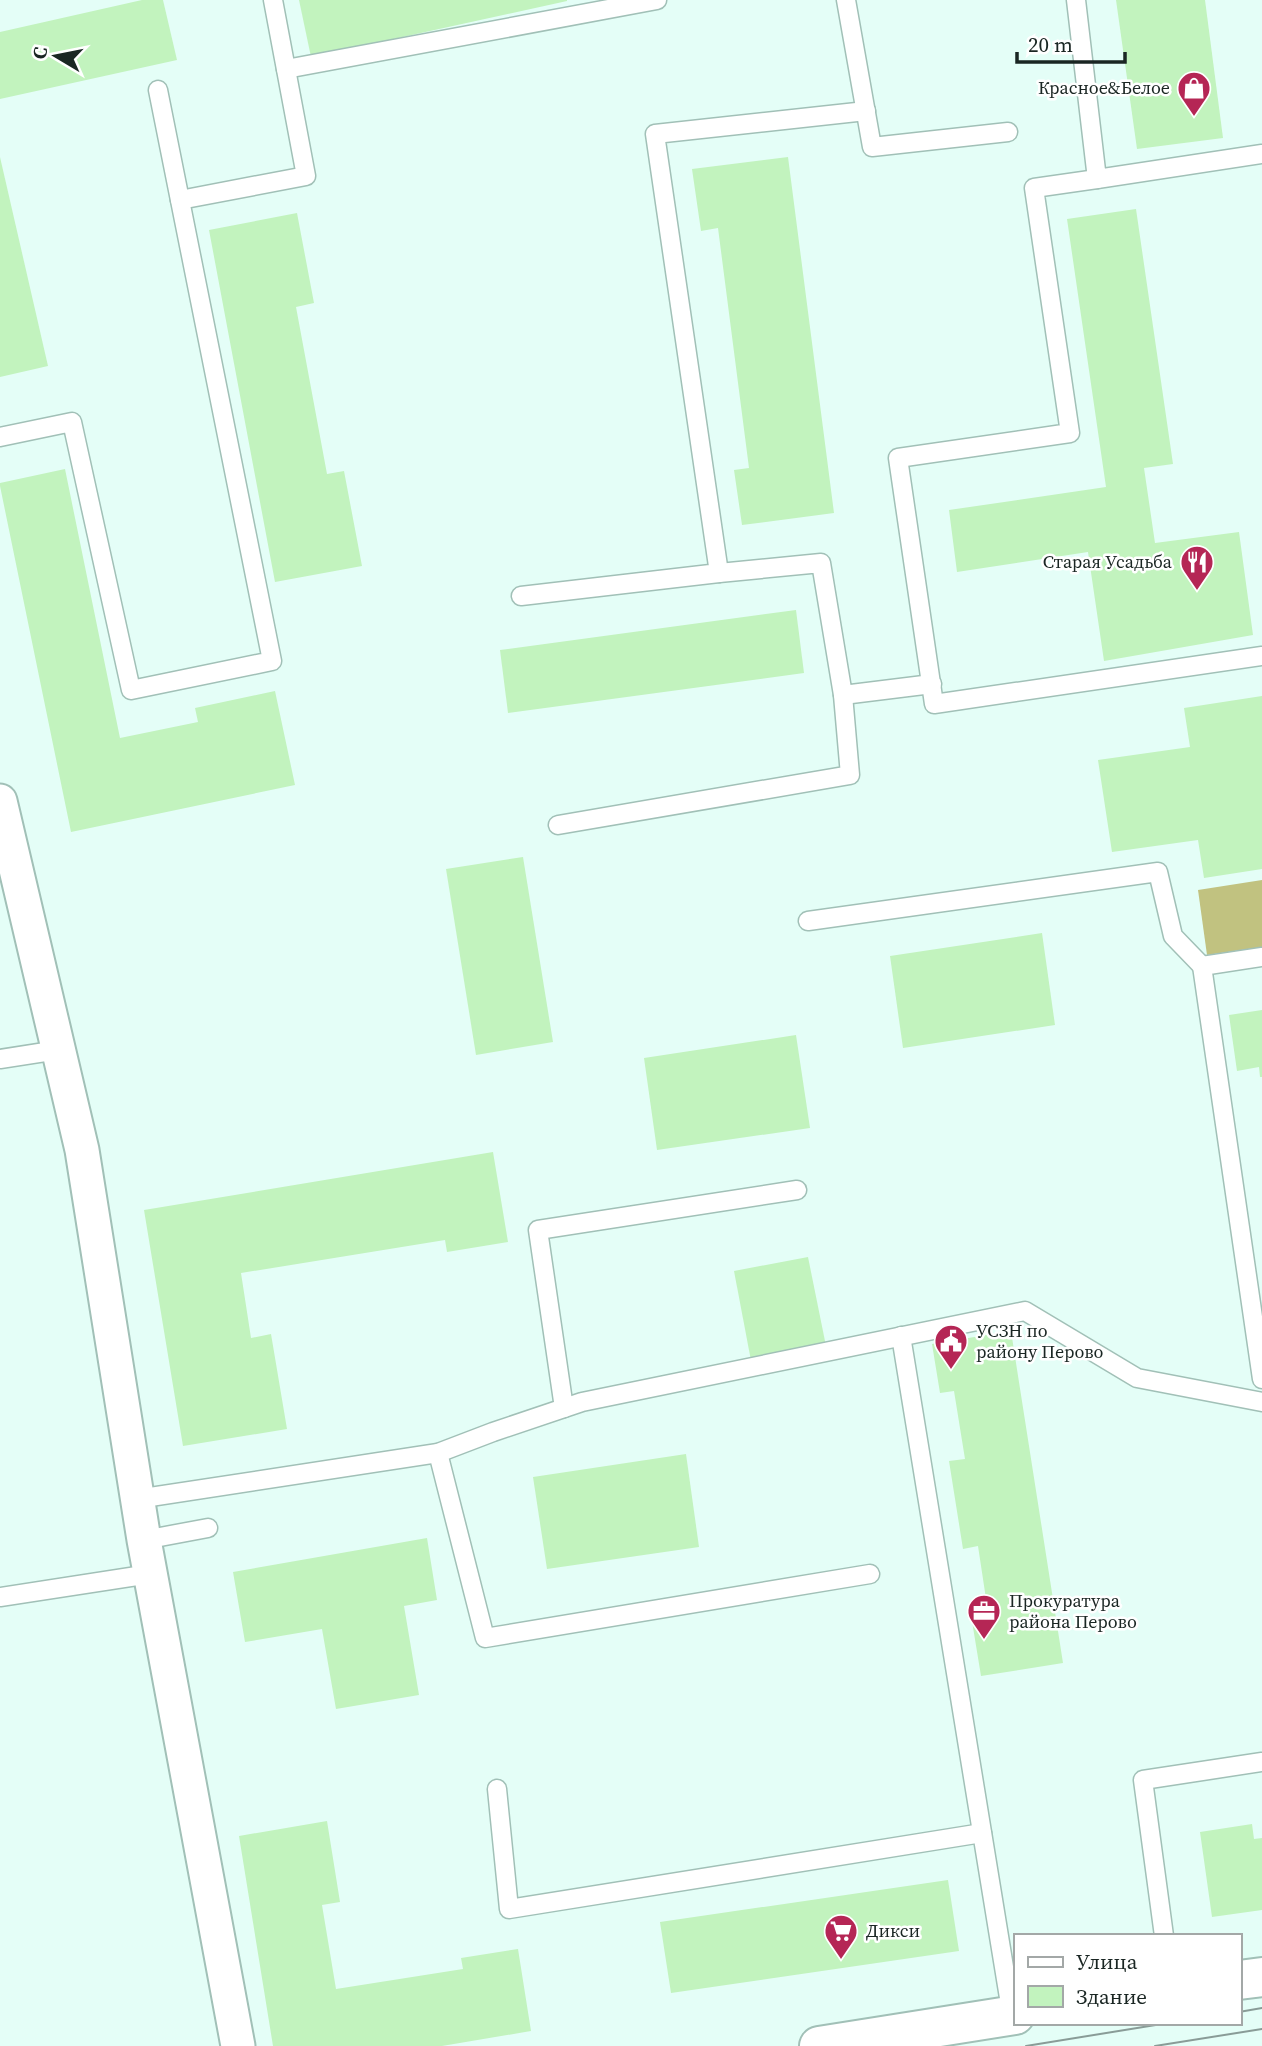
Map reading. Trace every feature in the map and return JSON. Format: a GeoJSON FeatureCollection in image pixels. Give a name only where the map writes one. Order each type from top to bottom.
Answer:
{"type":"FeatureCollection","features":[{"type":"Feature","properties":{"kind":"street"},"geometry":{"type":"LineString","coordinates":[[0,801],[82,1150],[144,1540],[237,2046]]}},
{"type":"Feature","properties":{"kind":"street"},"geometry":{"type":"LineString","coordinates":[[1241,1980],[1262,1977]]}},
{"type":"Feature","properties":{"kind":"street"},"geometry":{"type":"LineString","coordinates":[[819,2046],[1013,2015]]}},
{"type":"Feature","properties":{"kind":"lane"},"geometry":{"type":"LineString","coordinates":[[180,200],[306,176],[274,0]]}},
{"type":"Feature","properties":{"kind":"lane"},"geometry":{"type":"LineString","coordinates":[[286,69],[657,0]]}},
{"type":"Feature","properties":{"kind":"lane"},"geometry":{"type":"LineString","coordinates":[[846,0],[872,147],[1008,132]]}},
{"type":"Feature","properties":{"kind":"lane"},"geometry":{"type":"LineString","coordinates":[[1076,0],[1097,179]]}},
{"type":"Feature","properties":{"kind":"lane"},"geometry":{"type":"LineString","coordinates":[[0,437],[72,422],[131,690],[272,661],[158,90]]}},
{"type":"Feature","properties":{"kind":"lane"},"geometry":{"type":"LineString","coordinates":[[719,573],[655,134],[866,111]]}},
{"type":"Feature","properties":{"kind":"lane"},"geometry":{"type":"LineString","coordinates":[[1262,155],[1034,188],[1070,433],[898,458],[934,704],[1262,656]]}},
{"type":"Feature","properties":{"kind":"lane"},"geometry":{"type":"LineString","coordinates":[[521,596],[821,563],[843,695],[850,775],[558,825]]}},
{"type":"Feature","properties":{"kind":"lane"},"geometry":{"type":"LineString","coordinates":[[843,695],[932,684]]}},
{"type":"Feature","properties":{"kind":"lane"},"geometry":{"type":"LineString","coordinates":[[808,921],[1158,872],[1172,936],[1202,966],[1262,1379]]}},
{"type":"Feature","properties":{"kind":"lane"},"geometry":{"type":"LineString","coordinates":[[1202,966],[1262,957]]}},
{"type":"Feature","properties":{"kind":"lane"},"geometry":{"type":"LineString","coordinates":[[0,1059],[58,1050]]}},
{"type":"Feature","properties":{"kind":"lane"},"geometry":{"type":"LineString","coordinates":[[564,1408],[538,1230],[797,1190]]}},
{"type":"Feature","properties":{"kind":"lane"},"geometry":{"type":"LineString","coordinates":[[137,1499],[438,1453],[582,1402],[1025,1311],[1137,1378],[1262,1402]]}},
{"type":"Feature","properties":{"kind":"lane"},"geometry":{"type":"LineString","coordinates":[[901,1336],[1013,2015]]}},
{"type":"Feature","properties":{"kind":"lane"},"geometry":{"type":"LineString","coordinates":[[438,1453],[485,1638],[870,1574]]}},
{"type":"Feature","properties":{"kind":"lane"},"geometry":{"type":"LineString","coordinates":[[144,1540],[208,1528]]}},
{"type":"Feature","properties":{"kind":"lane"},"geometry":{"type":"LineString","coordinates":[[0,1597],[150,1574]]}},
{"type":"Feature","properties":{"kind":"lane"},"geometry":{"type":"LineString","coordinates":[[1164,1934],[1143,1780],[1262,1762]]}},
{"type":"Feature","properties":{"kind":"lane"},"geometry":{"type":"LineString","coordinates":[[497,1789],[509,1909],[982,1833]]}},
{"type":"Feature","properties":{"kind":"green space"},"geometry":{"type":"Polygon","coordinates":[[[1262,880],[1262,947],[1207,955],[1198,890],[1262,880]]]}},
{"type":"Feature","properties":{"kind":"building"},"geometry":{"type":"Polygon","coordinates":[[[142,0],[163,0],[177,60],[0,99],[0,32],[142,0]]]}},
{"type":"Feature","properties":{"kind":"building"},"geometry":{"type":"Polygon","coordinates":[[[299,0],[567,0],[567,1],[311,57],[299,0]]]}},
{"type":"Feature","properties":{"kind":"building"},"geometry":{"type":"Polygon","coordinates":[[[1116,0],[1205,0],[1223,138],[1137,149],[1116,0]]]}},
{"type":"Feature","properties":{"kind":"building"},"geometry":{"type":"Polygon","coordinates":[[[0,157],[48,366],[0,377],[0,157]]]}},
{"type":"Feature","properties":{"kind":"building"},"geometry":{"type":"Polygon","coordinates":[[[788,157],[834,513],[742,525],[734,470],[749,468],[718,228],[701,231],[692,169],[788,157]]]}},
{"type":"Feature","properties":{"kind":"building"},"geometry":{"type":"Polygon","coordinates":[[[1136,209],[1173,464],[1144,468],[1155,543],[1239,532],[1253,635],[1104,661],[1088,552],[957,572],[949,510],[1106,487],[1067,219],[1136,209]]]}},
{"type":"Feature","properties":{"kind":"building"},"geometry":{"type":"Polygon","coordinates":[[[297,213],[314,303],[296,307],[327,474],[344,471],[362,566],[275,582],[209,230],[297,213]]]}},
{"type":"Feature","properties":{"kind":"building"},"geometry":{"type":"Polygon","coordinates":[[[65,469],[120,738],[198,722],[195,708],[275,691],[295,785],[71,832],[0,486],[0,483],[65,469]]]}},
{"type":"Feature","properties":{"kind":"building"},"geometry":{"type":"Polygon","coordinates":[[[796,610],[804,673],[508,713],[500,650],[796,610]]]}},
{"type":"Feature","properties":{"kind":"building"},"geometry":{"type":"Polygon","coordinates":[[[1262,696],[1262,869],[1204,878],[1198,840],[1112,852],[1098,760],[1190,747],[1184,708],[1262,696]]]}},
{"type":"Feature","properties":{"kind":"building"},"geometry":{"type":"Polygon","coordinates":[[[523,857],[553,1042],[476,1055],[446,869],[523,857]]]}},
{"type":"Feature","properties":{"kind":"building"},"geometry":{"type":"Polygon","coordinates":[[[1042,933],[1055,1025],[903,1048],[890,956],[1042,933]]]}},
{"type":"Feature","properties":{"kind":"building"},"geometry":{"type":"Polygon","coordinates":[[[1262,1010],[1260,1077],[1259,1067],[1237,1071],[1229,1015],[1262,1010]]]}},
{"type":"Feature","properties":{"kind":"building"},"geometry":{"type":"Polygon","coordinates":[[[796,1035],[810,1128],[657,1150],[644,1058],[796,1035]]]}},
{"type":"Feature","properties":{"kind":"building"},"geometry":{"type":"Polygon","coordinates":[[[493,1152],[508,1242],[447,1252],[445,1240],[241,1273],[251,1338],[271,1334],[287,1429],[183,1446],[144,1210],[493,1152]]]}},
{"type":"Feature","properties":{"kind":"building"},"geometry":{"type":"Polygon","coordinates":[[[808,1257],[827,1351],[752,1366],[734,1271],[808,1257]]]}},
{"type":"Feature","properties":{"kind":"building"},"geometry":{"type":"Polygon","coordinates":[[[1011,1331],[1063,1663],[981,1676],[971,1615],[988,1612],[978,1546],[963,1549],[949,1461],[965,1459],[954,1391],[940,1393],[932,1344],[1011,1331]]]}},
{"type":"Feature","properties":{"kind":"building"},"geometry":{"type":"Polygon","coordinates":[[[686,1454],[699,1547],[547,1569],[533,1477],[686,1454]]]}},
{"type":"Feature","properties":{"kind":"building"},"geometry":{"type":"Polygon","coordinates":[[[427,1538],[437,1600],[404,1606],[419,1695],[336,1709],[322,1629],[245,1642],[233,1572],[427,1538]]]}},
{"type":"Feature","properties":{"kind":"building"},"geometry":{"type":"Polygon","coordinates":[[[327,1821],[340,1902],[322,1905],[336,1989],[463,1969],[461,1958],[518,1949],[531,2031],[442,2046],[273,2046],[239,1836],[327,1821]]]}},
{"type":"Feature","properties":{"kind":"building"},"geometry":{"type":"Polygon","coordinates":[[[1252,1824],[1254,1839],[1262,1838],[1262,1910],[1212,1917],[1200,1832],[1252,1824]]]}},
{"type":"Feature","properties":{"kind":"building"},"geometry":{"type":"Polygon","coordinates":[[[948,1880],[959,1951],[671,1993],[660,1922],[948,1880]]]}},
{"type":"Feature","properties":{"kind":"tram line"},"geometry":{"type":"LineString","coordinates":[[1241,2012],[1262,2008]]}},
{"type":"Feature","properties":{"kind":"tram line"},"geometry":{"type":"LineString","coordinates":[[1026,2046],[1156,2025]]}},
{"type":"Feature","properties":{"kind":"tram line"},"geometry":{"type":"LineString","coordinates":[[1155,2046],[1262,2029]]}},
{"type":"Feature","properties":{"kind":"place","name":"Красное&Белое"},"geometry":{"type":"Point","coordinates":[1194,118]}},
{"type":"Feature","properties":{"kind":"place","name":"Старая Усадьба"},"geometry":{"type":"Point","coordinates":[1197,592]}},
{"type":"Feature","properties":{"kind":"place","name":"УСЗН по району Перово"},"geometry":{"type":"Point","coordinates":[951,1371]}},
{"type":"Feature","properties":{"kind":"place","name":"Прокуратура района Перово"},"geometry":{"type":"Point","coordinates":[984,1641]}},
{"type":"Feature","properties":{"kind":"place","name":"Дикси"},"geometry":{"type":"Point","coordinates":[841,1961]}}]}
